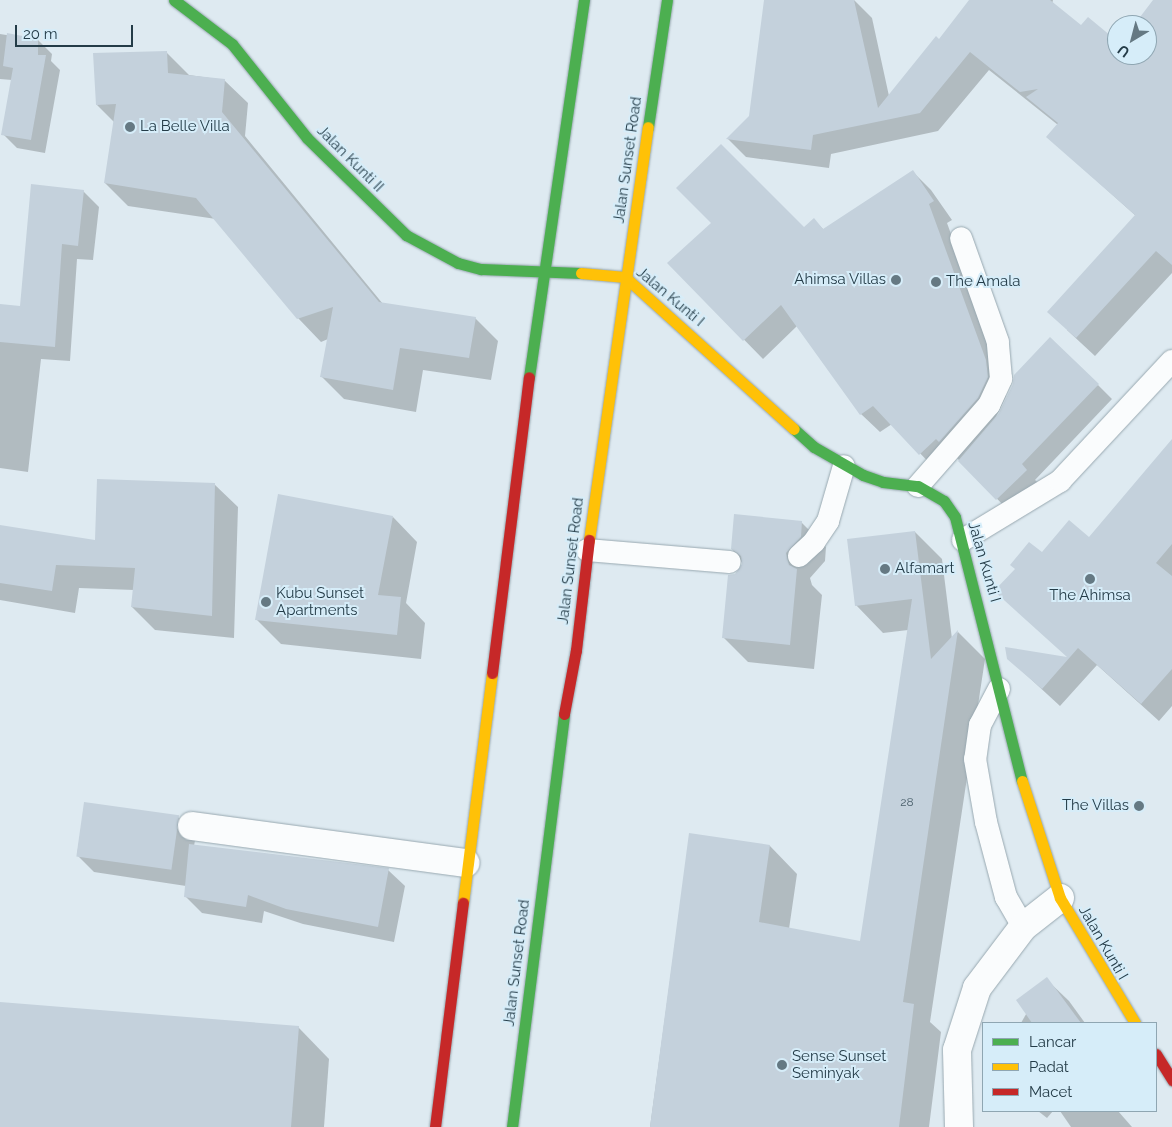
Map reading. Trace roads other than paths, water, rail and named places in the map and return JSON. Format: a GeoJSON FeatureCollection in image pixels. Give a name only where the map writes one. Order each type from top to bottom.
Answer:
{"type":"FeatureCollection","features":[{"type":"Feature","properties":{"kind":"main road","name":"Jalan Kunti II"},"geometry":{"type":"LineString","coordinates":[[174,0],[232,44],[307,138],[406,235],[458,263],[481,269],[542,269]]}},
{"type":"Feature","properties":{"kind":"main road"},"geometry":{"type":"LineString","coordinates":[[435,1127],[466,863],[542,269],[584,0]]}},
{"type":"Feature","properties":{"kind":"main road","name":"Jalan Sunset Road"},"geometry":{"type":"LineString","coordinates":[[512,1127],[558,749],[576,650],[587,550],[625,277],[667,0]]}},
{"type":"Feature","properties":{"kind":"main road","name":"Jalan Kunti I"},"geometry":{"type":"LineString","coordinates":[[542,269],[625,277],[707,348],[785,423],[844,466],[883,482],[918,486],[944,501],[955,517],[963,540],[1016,763],[1060,898],[1134,1022]]}},
{"type":"Feature","properties":{"kind":"street"},"geometry":{"type":"LineString","coordinates":[[192,826],[466,863]]}},
{"type":"Feature","properties":{"kind":"street"},"geometry":{"type":"LineString","coordinates":[[958,1127],[957,1050],[969,1006],[991,965],[1023,927],[1060,898]]}},
{"type":"Feature","properties":{"kind":"lane"},"geometry":{"type":"LineString","coordinates":[[918,486],[989,405],[1001,379],[998,342],[961,238]]}},
{"type":"Feature","properties":{"kind":"lane"},"geometry":{"type":"LineString","coordinates":[[963,540],[1060,481],[1172,361]]}},
{"type":"Feature","properties":{"kind":"lane"},"geometry":{"type":"LineString","coordinates":[[799,556],[814,542],[828,521],[844,466]]}},
{"type":"Feature","properties":{"kind":"lane"},"geometry":{"type":"LineString","coordinates":[[587,550],[729,562]]}},
{"type":"Feature","properties":{"kind":"lane"},"geometry":{"type":"LineString","coordinates":[[999,689],[980,725],[975,759],[986,822],[1006,897],[1023,927]]}},
{"type":"Feature","properties":{"kind":"place","name":"La Belle Villa"},"geometry":{"type":"Point","coordinates":[130,127]}},
{"type":"Feature","properties":{"kind":"place","name":"Ahimsa Villas"},"geometry":{"type":"Point","coordinates":[896,280]}},
{"type":"Feature","properties":{"kind":"place","name":"The Amala"},"geometry":{"type":"Point","coordinates":[936,282]}},
{"type":"Feature","properties":{"kind":"place","name":"Alfamart"},"geometry":{"type":"Point","coordinates":[885,569]}},
{"type":"Feature","properties":{"kind":"place","name":"The Ahimsa"},"geometry":{"type":"Point","coordinates":[1090,579]}},
{"type":"Feature","properties":{"kind":"place","name":"Kubu Sunset Apartments"},"geometry":{"type":"Point","coordinates":[266,602]}},
{"type":"Feature","properties":{"kind":"place","name":"The Villas"},"geometry":{"type":"Point","coordinates":[1139,806]}},
{"type":"Feature","properties":{"kind":"place","name":"Sense Sunset Seminyak"},"geometry":{"type":"Point","coordinates":[782,1065]}}]}
